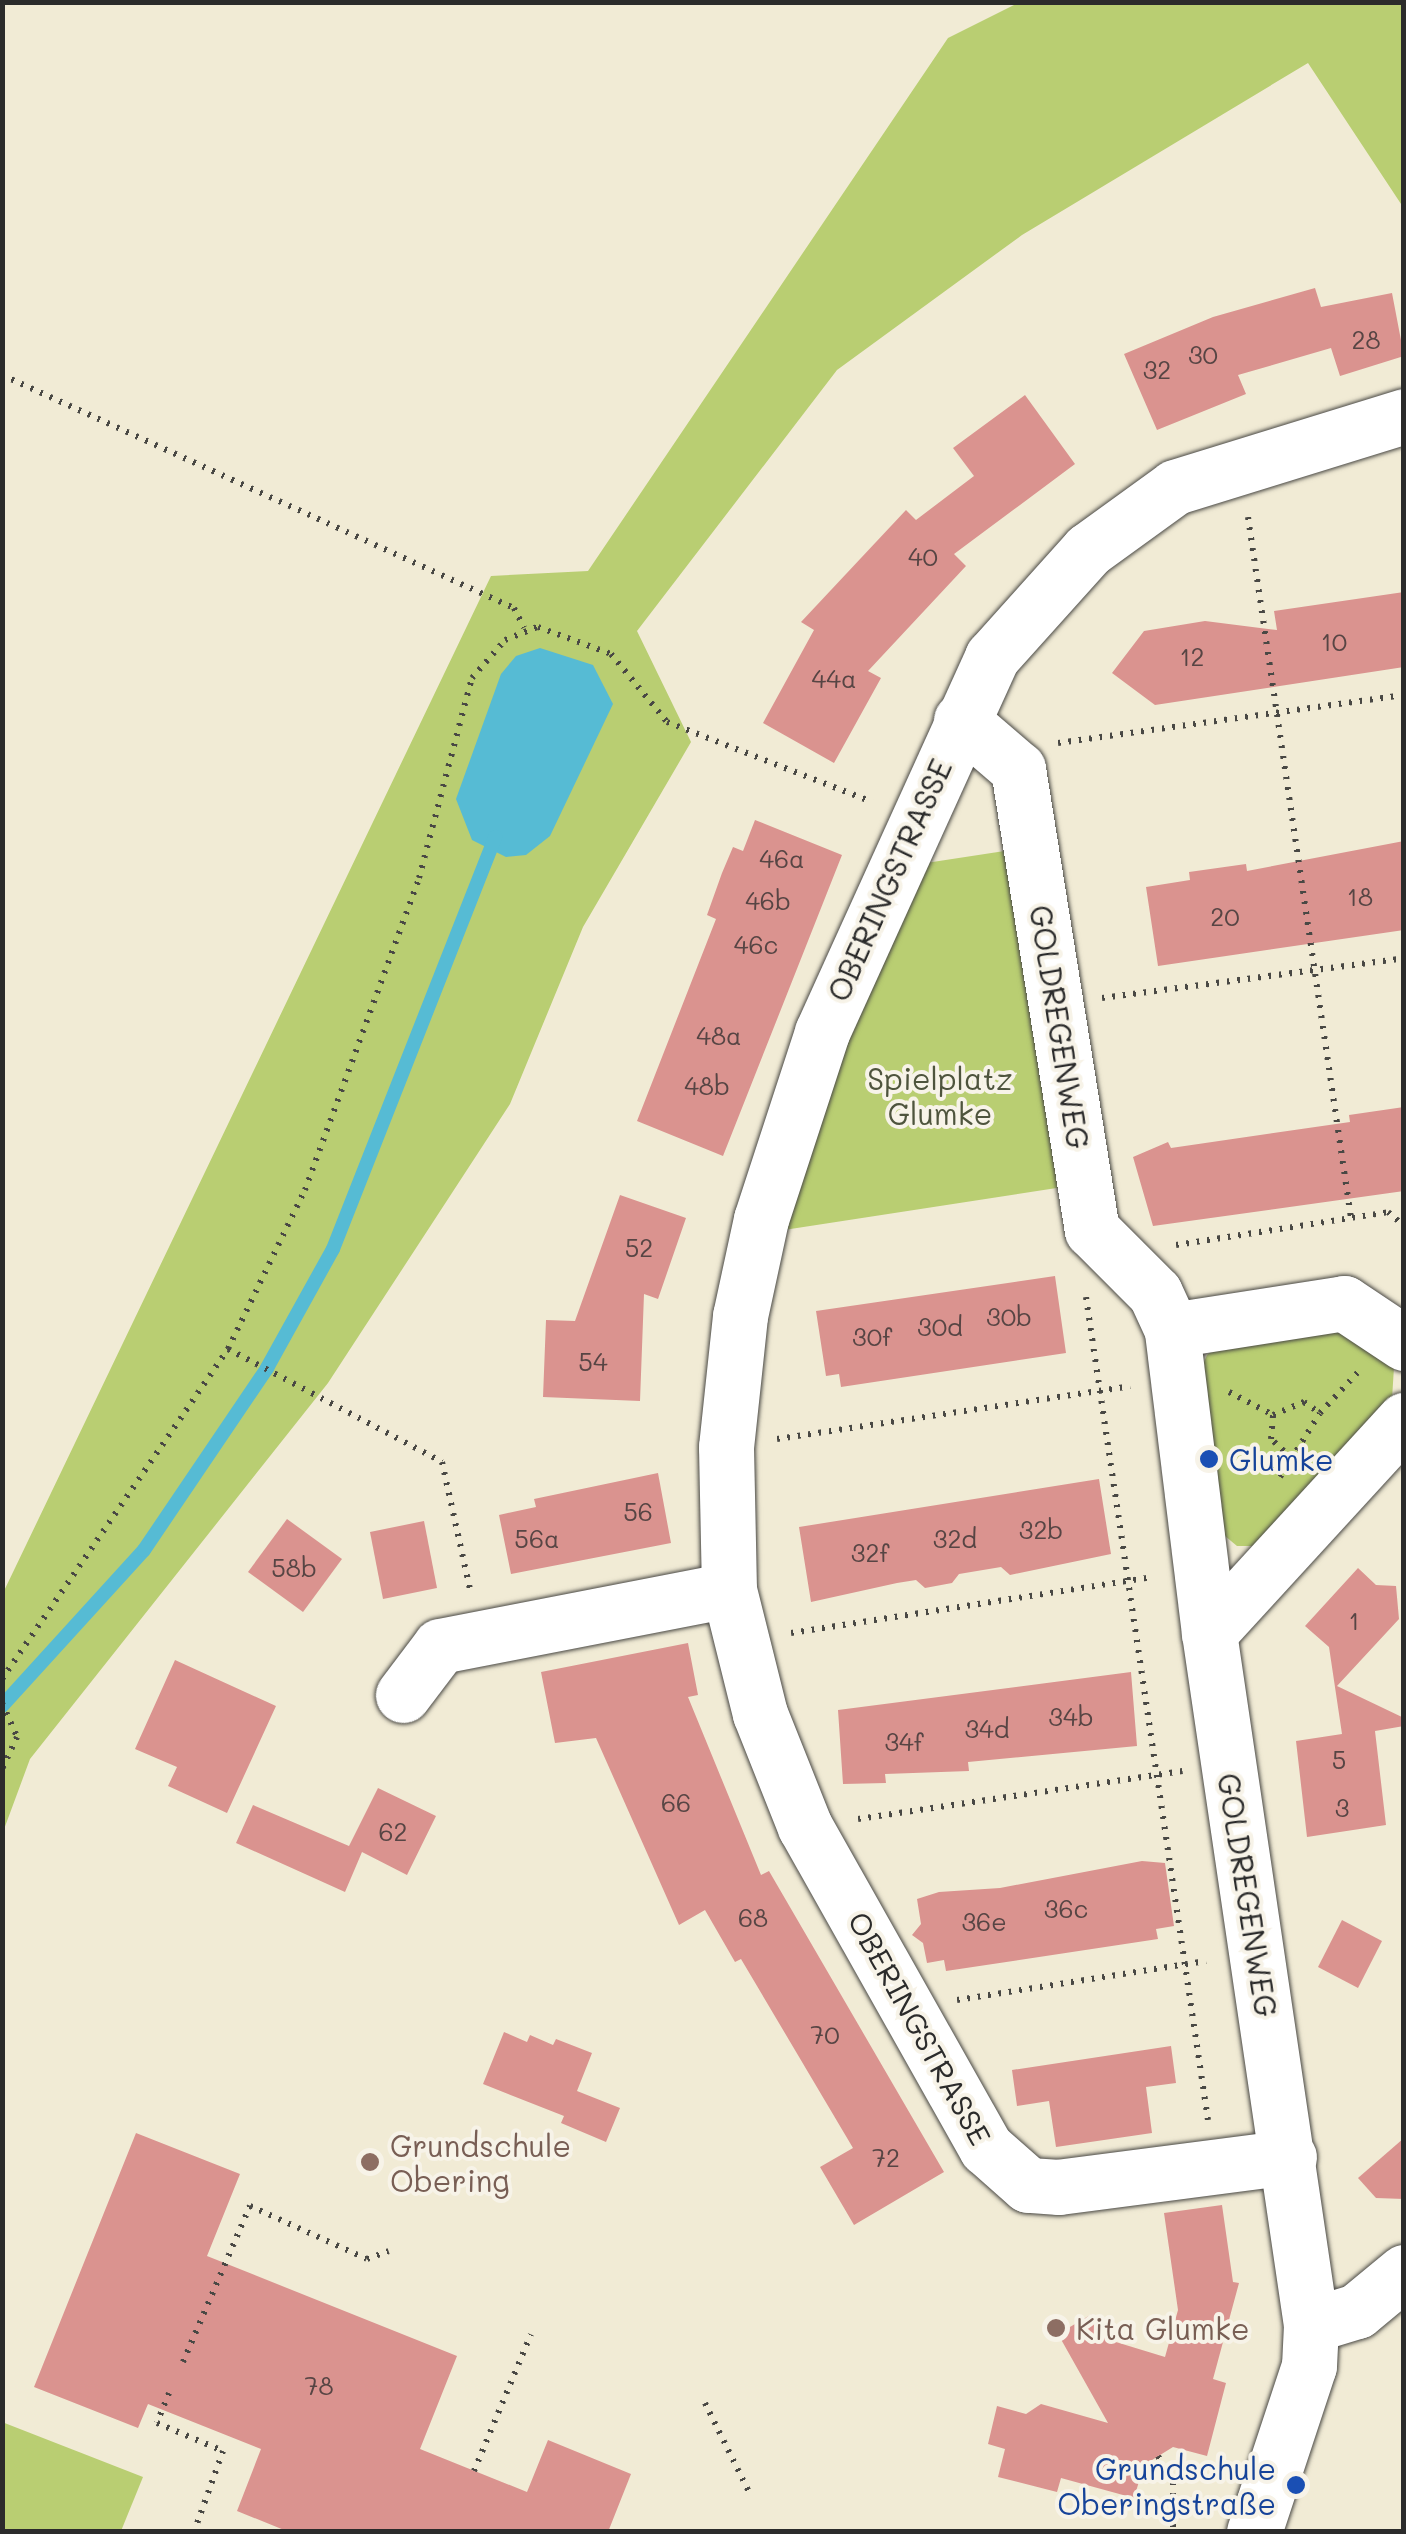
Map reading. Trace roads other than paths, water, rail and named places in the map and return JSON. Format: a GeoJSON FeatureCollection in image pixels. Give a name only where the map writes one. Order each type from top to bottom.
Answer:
{"type":"FeatureCollection","features":[{"type":"Feature","properties":{"kind":"street","name":"OBERINGSTRASSE"},"geometry":{"type":"LineString","coordinates":[[1289,2157],[1060,2187],[1028,2185],[986,2148],[805,1826],[760,1714],[734,1615],[726,1446],[740,1316],[761,1219],[822,1032],[915,819],[979,736],[992,657],[1088,550],[1176,487],[1242,462],[1404,416]]}},
{"type":"Feature","properties":{"kind":"street","name":"GOLDREGENWEG"},"geometry":{"type":"LineString","coordinates":[[979,736],[1018,769],[1056,1004],[1104,1242],[1155,1293],[1172,1330],[1209,1633],[1289,2157]]}},
{"type":"Feature","properties":{"kind":"street"},"geometry":{"type":"LineString","coordinates":[[1172,1330],[1344,1303],[1398,1339]]}},
{"type":"Feature","properties":{"kind":"street"},"geometry":{"type":"LineString","coordinates":[[1209,1633],[1404,1420]]}},
{"type":"Feature","properties":{"kind":"street"},"geometry":{"type":"LineString","coordinates":[[403,1695],[440,1646],[478,1635],[734,1615]]}},
{"type":"Feature","properties":{"kind":"street"},"geometry":{"type":"LineString","coordinates":[[1254,2532],[1310,2366],[1311,2325],[1289,2157]]}},
{"type":"Feature","properties":{"kind":"street"},"geometry":{"type":"LineString","coordinates":[[1311,2325],[1357,2311],[1404,2272]]}},
{"type":"Feature","properties":{"kind":"water"},"geometry":{"type":"Polygon","coordinates":[[[540,648],[593,665],[613,704],[550,836],[526,855],[506,857],[472,840],[456,799],[501,674],[516,656],[540,648]]]}},
{"type":"Feature","properties":{"kind":"waterway"},"geometry":{"type":"LineString","coordinates":[[2,1706],[144,1550],[267,1368],[333,1249],[495,837]]}},
{"type":"Feature","properties":{"kind":"place","name":"Glumke"},"geometry":{"type":"Point","coordinates":[1209,1459]}},
{"type":"Feature","properties":{"kind":"place","name":"Grundschule Obering"},"geometry":{"type":"Point","coordinates":[370,2162]}},
{"type":"Feature","properties":{"kind":"place","name":"Kita Glumke"},"geometry":{"type":"Point","coordinates":[1056,2328]}},
{"type":"Feature","properties":{"kind":"place","name":"Grundschule Oberingstraße"},"geometry":{"type":"Point","coordinates":[1296,2485]}},
{"type":"Feature","properties":{"kind":"park label","name":"Spielplatz Glumke"},"geometry":{"type":"Point","coordinates":[940,1095]}}]}
